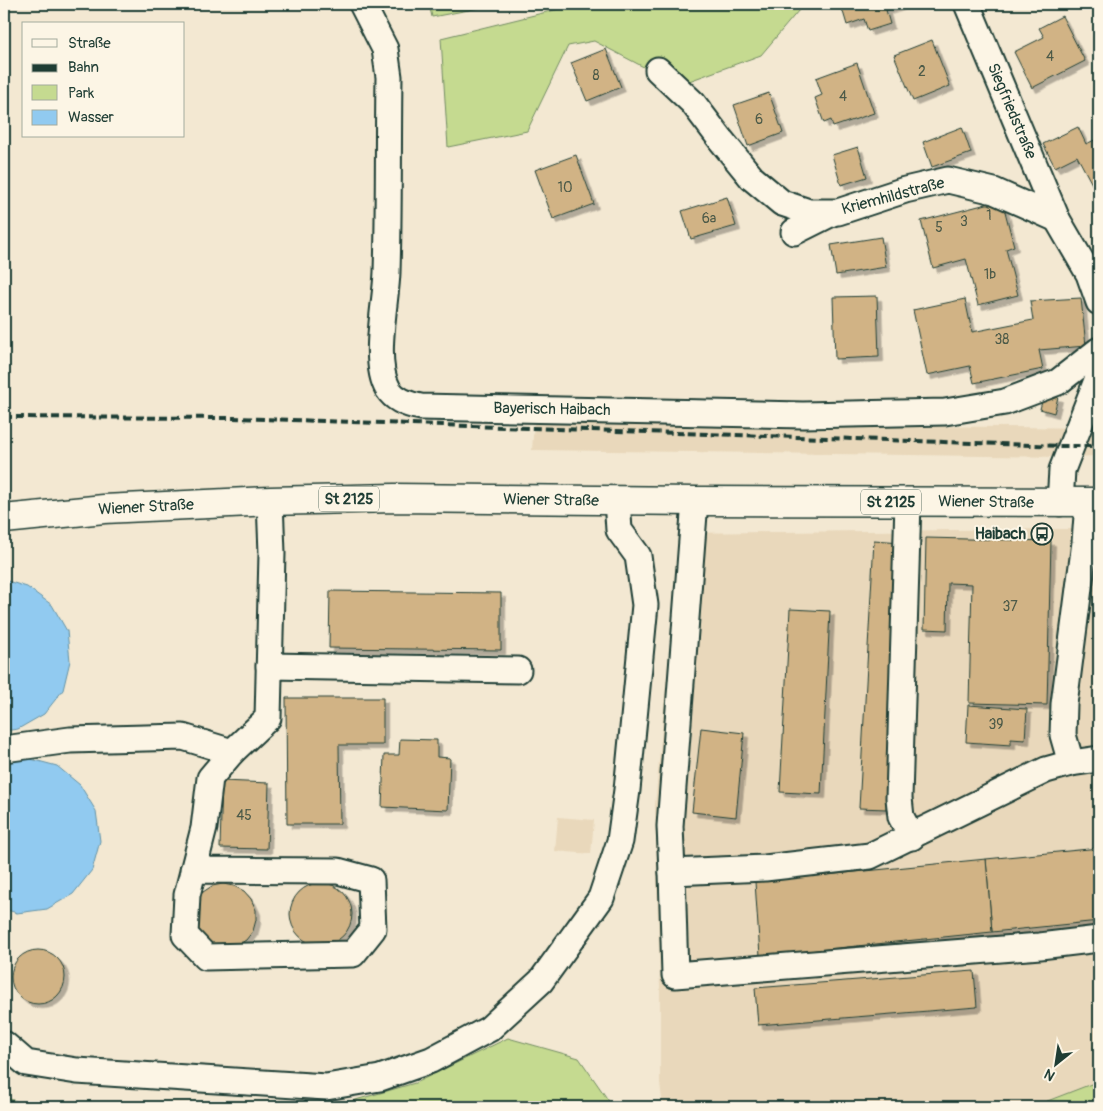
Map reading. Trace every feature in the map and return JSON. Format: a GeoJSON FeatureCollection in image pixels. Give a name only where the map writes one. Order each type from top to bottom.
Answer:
{"type":"FeatureCollection","features":[{"type":"Feature","properties":{"kind":"main road","name":"Wiener Straße"},"geometry":{"type":"LineString","coordinates":[[4,519],[104,509],[270,501],[394,498],[1094,503]]}},
{"type":"Feature","properties":{"kind":"street","name":"Bayerisch Haibach"},"geometry":{"type":"LineString","coordinates":[[362,4],[386,49],[389,77],[387,274],[380,341],[381,363],[385,382],[389,391],[399,400],[421,407],[803,415],[946,412],[1004,402],[1058,382],[1099,350]]}},
{"type":"Feature","properties":{"kind":"street","name":"Siegfriedstraße"},"geometry":{"type":"LineString","coordinates":[[967,4],[1057,219]]}},
{"type":"Feature","properties":{"kind":"street","name":"Kriemhildstraße"},"geometry":{"type":"LineString","coordinates":[[658,70],[693,103],[752,178],[782,203],[808,212],[838,212],[905,190],[948,180],[994,191],[1057,219]]}},
{"type":"Feature","properties":{"kind":"street"},"geometry":{"type":"LineString","coordinates":[[794,232],[833,212]]}},
{"type":"Feature","properties":{"kind":"street"},"geometry":{"type":"LineString","coordinates":[[1057,219],[1089,274],[1099,302]]}},
{"type":"Feature","properties":{"kind":"street"},"geometry":{"type":"LineString","coordinates":[[1060,503],[1062,470],[1099,375]]}},
{"type":"Feature","properties":{"kind":"street"},"geometry":{"type":"LineString","coordinates":[[4,1044],[26,1063],[77,1071],[326,1087],[389,1075],[431,1060],[489,1029],[541,981],[600,898],[620,841],[627,790],[645,605],[638,556],[619,530],[617,500]]}},
{"type":"Feature","properties":{"kind":"street"},"geometry":{"type":"LineString","coordinates":[[193,870],[338,871],[372,880],[373,929],[352,954],[206,957],[185,935],[187,895],[193,870],[204,828],[210,778],[232,752],[268,718],[272,553],[270,501]]}},
{"type":"Feature","properties":{"kind":"street"},"geometry":{"type":"LineString","coordinates":[[695,501],[670,826],[675,975],[1040,946],[1099,939]]}},
{"type":"Feature","properties":{"kind":"street"},"geometry":{"type":"LineString","coordinates":[[908,502],[899,798],[901,817],[912,837]]}},
{"type":"Feature","properties":{"kind":"street"},"geometry":{"type":"LineString","coordinates":[[1071,763],[1063,735],[1064,704],[1085,542],[1094,503]]}},
{"type":"Feature","properties":{"kind":"street"},"geometry":{"type":"LineString","coordinates":[[269,666],[518,670]]}},
{"type":"Feature","properties":{"kind":"street"},"geometry":{"type":"LineString","coordinates":[[4,749],[70,740],[183,737],[232,752]]}},
{"type":"Feature","properties":{"kind":"street"},"geometry":{"type":"LineString","coordinates":[[672,872],[765,868],[870,856],[1046,770],[1071,763],[1099,759]]}},
{"type":"Feature","properties":{"kind":"shaded area"},"geometry":{"type":"Polygon","coordinates":[[[535,409],[646,423],[1099,428],[1099,456],[532,450],[535,409]]]}},
{"type":"Feature","properties":{"kind":"shaded area"},"geometry":{"type":"Polygon","coordinates":[[[1099,529],[1099,1081],[1032,1107],[663,1107],[660,1083],[660,988],[655,805],[680,533],[1099,529]]]}},
{"type":"Feature","properties":{"kind":"shaded area"},"geometry":{"type":"Polygon","coordinates":[[[558,817],[594,820],[591,854],[555,851],[558,817]]]}},
{"type":"Feature","properties":{"kind":"green space"},"geometry":{"type":"Polygon","coordinates":[[[429,4],[500,4],[432,17],[429,4]]]}},
{"type":"Feature","properties":{"kind":"green space"},"geometry":{"type":"Polygon","coordinates":[[[571,4],[804,4],[761,55],[678,85],[594,41],[568,46],[527,131],[448,147],[441,38],[571,6],[571,4]]]}},
{"type":"Feature","properties":{"kind":"green space"},"geometry":{"type":"Polygon","coordinates":[[[508,1038],[579,1058],[613,1107],[331,1107],[415,1083],[508,1038]]]}},
{"type":"Feature","properties":{"kind":"green space"},"geometry":{"type":"Polygon","coordinates":[[[1099,1081],[1099,1107],[1032,1107],[1099,1081]]]}},
{"type":"Feature","properties":{"kind":"green space"},"geometry":{"type":"Polygon","coordinates":[[[4,1097],[33,1107],[4,1107],[4,1097]]]}},
{"type":"Feature","properties":{"kind":"water"},"geometry":{"type":"Polygon","coordinates":[[[4,580],[27,587],[52,605],[67,631],[70,661],[63,690],[44,714],[18,729],[4,731],[4,580]]]}},
{"type":"Feature","properties":{"kind":"water"},"geometry":{"type":"Polygon","coordinates":[[[27,758],[57,766],[80,785],[96,811],[100,841],[92,870],[73,894],[47,909],[17,913],[4,909],[4,762],[27,758]]]}},
{"type":"Feature","properties":{"kind":"building"},"geometry":{"type":"Polygon","coordinates":[[[905,4],[886,10],[890,24],[868,31],[864,19],[847,25],[841,5],[905,4]]]}},
{"type":"Feature","properties":{"kind":"building"},"geometry":{"type":"Polygon","coordinates":[[[1062,16],[1085,61],[1032,88],[1014,52],[1044,37],[1039,28],[1062,16]]]}},
{"type":"Feature","properties":{"kind":"building"},"geometry":{"type":"Polygon","coordinates":[[[932,40],[950,86],[913,101],[894,55],[932,40]]]}},
{"type":"Feature","properties":{"kind":"building"},"geometry":{"type":"Polygon","coordinates":[[[606,49],[621,87],[587,101],[571,63],[606,49]]]}},
{"type":"Feature","properties":{"kind":"building"},"geometry":{"type":"Polygon","coordinates":[[[857,63],[874,113],[833,127],[831,120],[824,123],[815,98],[822,95],[816,78],[857,63]]]}},
{"type":"Feature","properties":{"kind":"building"},"geometry":{"type":"Polygon","coordinates":[[[769,93],[783,133],[748,146],[734,105],[769,93]]]}},
{"type":"Feature","properties":{"kind":"building"},"geometry":{"type":"Polygon","coordinates":[[[962,127],[971,153],[932,167],[923,142],[962,127]]]}},
{"type":"Feature","properties":{"kind":"building"},"geometry":{"type":"Polygon","coordinates":[[[1078,127],[1086,144],[1099,138],[1099,183],[1093,186],[1077,156],[1055,167],[1043,144],[1078,127]]]}},
{"type":"Feature","properties":{"kind":"building"},"geometry":{"type":"Polygon","coordinates":[[[858,147],[867,177],[841,185],[832,155],[858,147]]]}},
{"type":"Feature","properties":{"kind":"building"},"geometry":{"type":"Polygon","coordinates":[[[576,155],[594,204],[553,219],[535,170],[576,155]]]}},
{"type":"Feature","properties":{"kind":"building"},"geometry":{"type":"Polygon","coordinates":[[[727,197],[736,226],[691,239],[682,211],[727,197]]]}},
{"type":"Feature","properties":{"kind":"building"},"geometry":{"type":"Polygon","coordinates":[[[1002,200],[1014,246],[1006,249],[1018,295],[978,305],[966,259],[933,268],[921,221],[1002,200]]]}},
{"type":"Feature","properties":{"kind":"building"},"geometry":{"type":"Polygon","coordinates":[[[881,237],[886,267],[836,275],[831,245],[881,237]]]}},
{"type":"Feature","properties":{"kind":"building"},"geometry":{"type":"Polygon","coordinates":[[[877,296],[879,357],[835,359],[833,297],[877,296]]]}},
{"type":"Feature","properties":{"kind":"building"},"geometry":{"type":"Polygon","coordinates":[[[1081,298],[1086,346],[1039,350],[1043,369],[974,383],[970,366],[927,375],[913,310],[965,299],[972,332],[1033,320],[1030,301],[1081,298]]]}},
{"type":"Feature","properties":{"kind":"building"},"geometry":{"type":"Polygon","coordinates":[[[1044,394],[1058,397],[1054,413],[1040,409],[1044,394]]]}},
{"type":"Feature","properties":{"kind":"building"},"geometry":{"type":"Polygon","coordinates":[[[926,538],[1051,541],[1047,705],[969,703],[972,584],[948,583],[947,630],[924,629],[926,538]]]}},
{"type":"Feature","properties":{"kind":"building"},"geometry":{"type":"Polygon","coordinates":[[[874,540],[901,542],[886,809],[859,808],[874,540]]]}},
{"type":"Feature","properties":{"kind":"building"},"geometry":{"type":"Polygon","coordinates":[[[330,591],[501,593],[501,650],[329,648],[330,591]]]}},
{"type":"Feature","properties":{"kind":"building"},"geometry":{"type":"Polygon","coordinates":[[[790,609],[830,611],[821,794],[780,792],[790,609]]]}},
{"type":"Feature","properties":{"kind":"building"},"geometry":{"type":"Polygon","coordinates":[[[286,698],[383,698],[383,745],[339,745],[340,824],[287,824],[286,698]]]}},
{"type":"Feature","properties":{"kind":"building"},"geometry":{"type":"Polygon","coordinates":[[[968,705],[1027,709],[1025,740],[1011,739],[1011,745],[966,742],[968,705]]]}},
{"type":"Feature","properties":{"kind":"building"},"geometry":{"type":"Polygon","coordinates":[[[701,728],[744,733],[736,817],[692,812],[701,728]]]}},
{"type":"Feature","properties":{"kind":"building"},"geometry":{"type":"Polygon","coordinates":[[[400,739],[437,740],[437,757],[450,758],[448,810],[382,807],[384,755],[399,755],[400,739]]]}},
{"type":"Feature","properties":{"kind":"building"},"geometry":{"type":"Polygon","coordinates":[[[222,781],[269,783],[267,849],[220,848],[222,781]]]}},
{"type":"Feature","properties":{"kind":"building"},"geometry":{"type":"Polygon","coordinates":[[[1099,848],[1099,921],[992,932],[986,859],[1099,848]]]}},
{"type":"Feature","properties":{"kind":"building"},"geometry":{"type":"Polygon","coordinates":[[[986,859],[992,932],[760,956],[755,882],[986,859]]]}},
{"type":"Feature","properties":{"kind":"building"},"geometry":{"type":"Polygon","coordinates":[[[321,883],[333,885],[343,892],[350,902],[352,914],[350,926],[343,936],[333,943],[321,945],[309,943],[299,936],[292,926],[290,914],[292,902],[299,892],[309,885],[321,883]]]}},
{"type":"Feature","properties":{"kind":"building"},"geometry":{"type":"Polygon","coordinates":[[[223,884],[234,886],[244,891],[251,899],[256,910],[253,931],[246,940],[236,946],[214,946],[197,933],[196,901],[203,892],[212,886],[223,884]]]}},
{"type":"Feature","properties":{"kind":"building"},"geometry":{"type":"Polygon","coordinates":[[[38,950],[48,952],[57,958],[63,967],[65,977],[63,987],[57,996],[48,1002],[38,1004],[28,1002],[19,996],[13,987],[11,977],[13,967],[19,958],[28,952],[38,950]]]}},
{"type":"Feature","properties":{"kind":"building"},"geometry":{"type":"Polygon","coordinates":[[[974,971],[977,1007],[758,1025],[755,988],[974,971]]]}},
{"type":"Feature","properties":{"kind":"railway"},"geometry":{"type":"LineString","coordinates":[[4,417],[234,418],[1099,446]]}},
{"type":"Feature","properties":{"kind":"place","name":"Haibach"},"geometry":{"type":"Point","coordinates":[1042,534]}}]}
